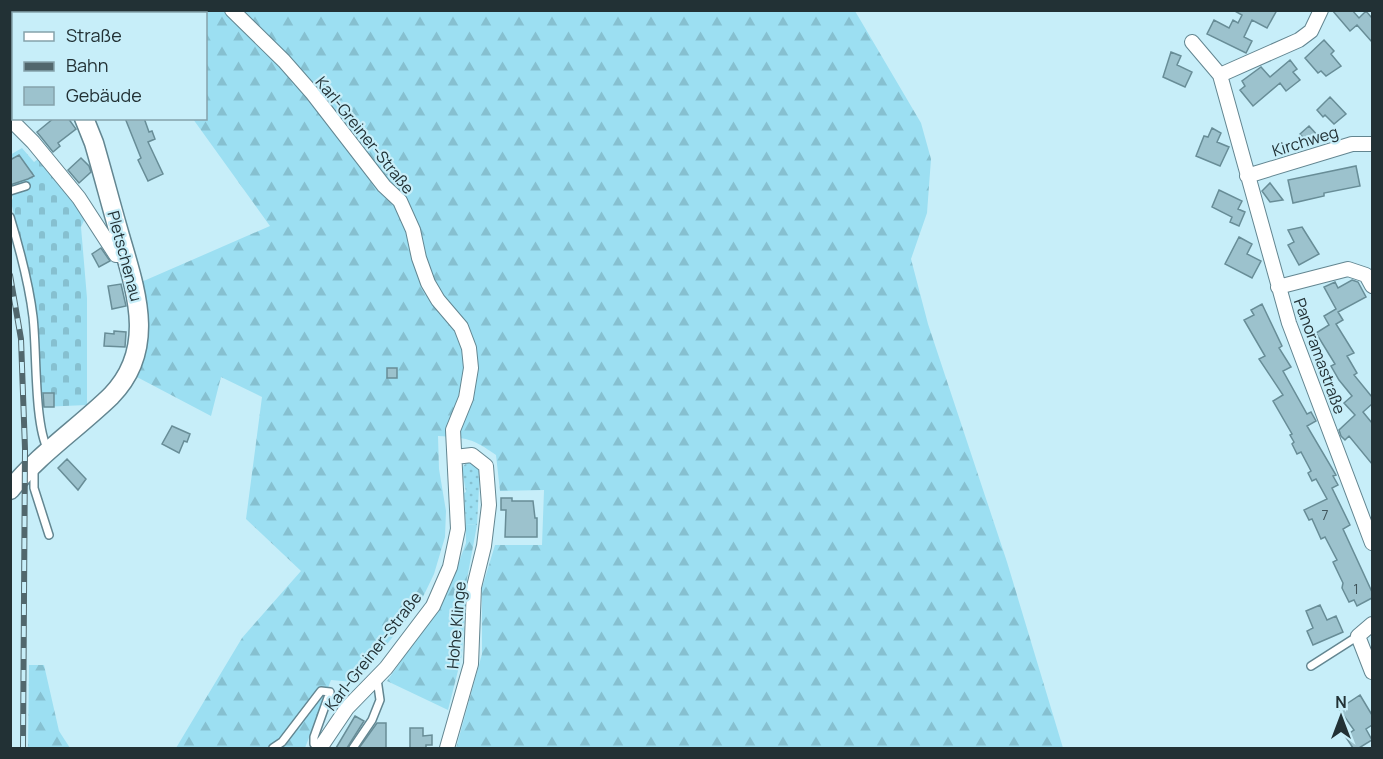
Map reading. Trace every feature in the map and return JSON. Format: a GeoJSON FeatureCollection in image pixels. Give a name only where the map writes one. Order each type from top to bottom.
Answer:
{"type":"FeatureCollection","features":[{"type":"Feature","properties":{"kind":"main road","name":"Pletschenau"},"geometry":{"type":"LineString","coordinates":[[10,490],[48,450],[111,395],[124,381],[134,360],[139,331],[138,305],[94,143],[85,120]]}},
{"type":"Feature","properties":{"kind":"street","name":"Karl-Greiner-Straße"},"geometry":{"type":"LineString","coordinates":[[232,10],[284,61],[313,94],[384,186],[400,201],[412,230],[428,283],[438,300],[461,327],[469,348],[471,368],[466,398],[453,429],[458,529],[450,567],[433,606],[377,677],[347,708],[319,748]]}},
{"type":"Feature","properties":{"kind":"street"},"geometry":{"type":"LineString","coordinates":[[1192,42],[1220,75],[1299,40],[1311,31],[1321,10]]}},
{"type":"Feature","properties":{"kind":"street","name":"Panoramastraße"},"geometry":{"type":"LineString","coordinates":[[1220,75],[1278,287],[1317,399],[1372,543]]}},
{"type":"Feature","properties":{"kind":"street"},"geometry":{"type":"LineString","coordinates":[[10,119],[33,142],[79,198],[116,255],[126,255]]}},
{"type":"Feature","properties":{"kind":"street","name":"Kirchweg"},"geometry":{"type":"LineString","coordinates":[[1247,176],[1352,144],[1372,144]]}},
{"type":"Feature","properties":{"kind":"street"},"geometry":{"type":"LineString","coordinates":[[1278,287],[1348,269],[1370,276]]}},
{"type":"Feature","properties":{"kind":"street","name":"Hohe Klinge"},"geometry":{"type":"LineString","coordinates":[[447,748],[471,664],[474,587],[484,546],[489,505],[486,466],[472,455],[455,457]]}},
{"type":"Feature","properties":{"kind":"street"},"geometry":{"type":"LineString","coordinates":[[1372,624],[1358,636],[1372,672]]}},
{"type":"Feature","properties":{"kind":"lane"},"geometry":{"type":"LineString","coordinates":[[10,191],[26,186]]}},
{"type":"Feature","properties":{"kind":"lane"},"geometry":{"type":"LineString","coordinates":[[10,217],[27,278],[33,317],[39,412],[44,442],[48,450]]}},
{"type":"Feature","properties":{"kind":"lane"},"geometry":{"type":"LineString","coordinates":[[30,468],[34,473],[34,488],[49,535]]}},
{"type":"Feature","properties":{"kind":"lane"},"geometry":{"type":"LineString","coordinates":[[1311,666],[1358,636]]}},
{"type":"Feature","properties":{"kind":"lane"},"geometry":{"type":"LineString","coordinates":[[353,748],[372,720],[380,700],[377,677]]}},
{"type":"Feature","properties":{"kind":"lane"},"geometry":{"type":"LineString","coordinates":[[273,748],[282,742],[321,691],[330,692],[314,737],[314,744],[319,748]]}},
{"type":"Feature","properties":{"kind":"green space"},"geometry":{"type":"Polygon","coordinates":[[[855,11],[921,123],[931,159],[927,213],[911,259],[928,324],[1007,562],[1063,748],[456,748],[482,654],[482,588],[495,545],[542,545],[544,490],[500,491],[496,455],[469,440],[438,436],[439,469],[446,511],[445,537],[434,574],[421,601],[366,671],[353,682],[331,680],[305,748],[176,748],[242,638],[301,571],[246,519],[262,397],[221,377],[211,416],[135,376],[139,283],[270,226],[194,120],[207,120],[207,12],[128,12],[855,11]]]}},
{"type":"Feature","properties":{"kind":"green space"},"geometry":{"type":"Polygon","coordinates":[[[22,148],[34,162],[41,157],[86,216],[81,227],[87,298],[87,405],[41,407],[38,343],[30,280],[11,202],[13,198],[10,155],[22,148]]]}},
{"type":"Feature","properties":{"kind":"green space"},"geometry":{"type":"Polygon","coordinates":[[[469,462],[477,464],[480,470],[477,525],[466,524],[464,493],[466,492],[462,469],[469,462]]]}},
{"type":"Feature","properties":{"kind":"green space"},"geometry":{"type":"Polygon","coordinates":[[[466,524],[477,525],[467,579],[462,655],[448,710],[387,681],[435,613],[454,575],[466,543],[466,524]]]}},
{"type":"Feature","properties":{"kind":"green space"},"geometry":{"type":"Polygon","coordinates":[[[29,665],[44,665],[59,731],[70,748],[28,748],[29,665]]]}},
{"type":"Feature","properties":{"kind":"building"},"geometry":{"type":"Polygon","coordinates":[[[1233,10],[1277,10],[1267,28],[1252,20],[1244,37],[1252,41],[1246,53],[1207,34],[1214,20],[1229,28],[1233,20],[1238,23],[1242,15],[1233,10]]]}},
{"type":"Feature","properties":{"kind":"building"},"geometry":{"type":"Polygon","coordinates":[[[1332,10],[1352,10],[1359,18],[1366,11],[1372,18],[1372,42],[1357,25],[1350,31],[1332,10]]]}},
{"type":"Feature","properties":{"kind":"building"},"geometry":{"type":"Polygon","coordinates":[[[1324,40],[1334,51],[1331,54],[1341,66],[1326,76],[1321,71],[1318,73],[1305,58],[1324,40]]]}},
{"type":"Feature","properties":{"kind":"building"},"geometry":{"type":"Polygon","coordinates":[[[1171,52],[1181,56],[1177,65],[1192,72],[1185,87],[1163,77],[1171,52]]]}},
{"type":"Feature","properties":{"kind":"building"},"geometry":{"type":"Polygon","coordinates":[[[1290,60],[1297,69],[1293,72],[1300,80],[1286,91],[1280,83],[1253,106],[1240,90],[1245,86],[1242,81],[1261,67],[1270,77],[1290,60]]]}},
{"type":"Feature","properties":{"kind":"building"},"geometry":{"type":"Polygon","coordinates":[[[1330,97],[1346,114],[1334,124],[1317,110],[1330,97]]]}},
{"type":"Feature","properties":{"kind":"building"},"geometry":{"type":"Polygon","coordinates":[[[52,120],[69,120],[76,129],[58,143],[60,146],[53,152],[37,132],[52,120]]]}},
{"type":"Feature","properties":{"kind":"building"},"geometry":{"type":"Polygon","coordinates":[[[126,120],[145,120],[149,132],[152,131],[155,139],[148,142],[163,174],[148,181],[138,160],[141,158],[126,120]]]}},
{"type":"Feature","properties":{"kind":"building"},"geometry":{"type":"Polygon","coordinates":[[[1309,126],[1319,137],[1310,145],[1300,134],[1309,126]]]}},
{"type":"Feature","properties":{"kind":"building"},"geometry":{"type":"Polygon","coordinates":[[[1212,128],[1221,133],[1217,142],[1229,147],[1220,166],[1196,156],[1204,136],[1208,137],[1212,128]]]}},
{"type":"Feature","properties":{"kind":"building"},"geometry":{"type":"Polygon","coordinates":[[[19,155],[34,176],[10,185],[10,160],[19,155]]]}},
{"type":"Feature","properties":{"kind":"building"},"geometry":{"type":"Polygon","coordinates":[[[81,158],[89,166],[91,172],[79,183],[68,170],[81,158]]]}},
{"type":"Feature","properties":{"kind":"building"},"geometry":{"type":"Polygon","coordinates":[[[1356,166],[1360,186],[1324,193],[1324,196],[1293,203],[1288,180],[1356,166]]]}},
{"type":"Feature","properties":{"kind":"building"},"geometry":{"type":"Polygon","coordinates":[[[1270,183],[1283,200],[1270,202],[1262,191],[1270,183]]]}},
{"type":"Feature","properties":{"kind":"building"},"geometry":{"type":"Polygon","coordinates":[[[1219,190],[1242,201],[1238,209],[1245,212],[1239,226],[1230,222],[1232,217],[1212,207],[1219,190]]]}},
{"type":"Feature","properties":{"kind":"building"},"geometry":{"type":"Polygon","coordinates":[[[1302,227],[1319,254],[1299,265],[1288,245],[1294,242],[1288,230],[1302,227]]]}},
{"type":"Feature","properties":{"kind":"building"},"geometry":{"type":"Polygon","coordinates":[[[1239,237],[1252,244],[1247,254],[1261,261],[1252,278],[1225,264],[1239,237]]]}},
{"type":"Feature","properties":{"kind":"building"},"geometry":{"type":"Polygon","coordinates":[[[101,248],[110,261],[99,267],[92,254],[101,248]]]}},
{"type":"Feature","properties":{"kind":"building"},"geometry":{"type":"Polygon","coordinates":[[[1352,280],[1358,282],[1366,297],[1338,312],[1343,320],[1336,324],[1354,353],[1347,356],[1357,373],[1354,375],[1372,397],[1372,404],[1363,412],[1372,423],[1372,464],[1349,436],[1345,440],[1341,436],[1339,430],[1355,415],[1344,403],[1352,396],[1331,366],[1335,364],[1316,333],[1329,325],[1324,316],[1336,309],[1324,287],[1335,282],[1338,288],[1352,280]]]}},
{"type":"Feature","properties":{"kind":"building"},"geometry":{"type":"Polygon","coordinates":[[[121,284],[126,306],[112,309],[108,286],[121,284]]]}},
{"type":"Feature","properties":{"kind":"building"},"geometry":{"type":"Polygon","coordinates":[[[1262,304],[1282,346],[1279,348],[1291,367],[1283,371],[1307,414],[1311,412],[1316,421],[1307,426],[1336,475],[1333,476],[1338,485],[1332,488],[1350,525],[1343,529],[1372,592],[1372,598],[1357,606],[1354,600],[1349,602],[1342,588],[1343,583],[1333,562],[1337,560],[1325,537],[1321,539],[1312,519],[1309,520],[1304,510],[1327,499],[1316,479],[1312,481],[1308,473],[1311,471],[1301,452],[1297,454],[1292,444],[1294,442],[1290,435],[1292,434],[1273,401],[1283,395],[1259,359],[1265,356],[1244,320],[1254,315],[1251,310],[1262,304]]]}},
{"type":"Feature","properties":{"kind":"building"},"geometry":{"type":"Polygon","coordinates":[[[114,331],[126,332],[125,347],[104,346],[105,333],[114,334],[114,331]]]}},
{"type":"Feature","properties":{"kind":"building"},"geometry":{"type":"Polygon","coordinates":[[[387,368],[397,368],[397,378],[387,378],[387,368]]]}},
{"type":"Feature","properties":{"kind":"building"},"geometry":{"type":"Polygon","coordinates":[[[43,393],[54,393],[54,407],[44,407],[43,393]]]}},
{"type":"Feature","properties":{"kind":"building"},"geometry":{"type":"Polygon","coordinates":[[[172,426],[190,434],[179,453],[162,444],[172,426]]]}},
{"type":"Feature","properties":{"kind":"building"},"geometry":{"type":"Polygon","coordinates":[[[67,459],[86,479],[78,490],[58,468],[67,459]]]}},
{"type":"Feature","properties":{"kind":"building"},"geometry":{"type":"Polygon","coordinates":[[[501,498],[512,498],[512,501],[533,501],[535,518],[537,518],[537,537],[505,537],[506,510],[501,510],[501,498]]]}},
{"type":"Feature","properties":{"kind":"building"},"geometry":{"type":"Polygon","coordinates":[[[1320,605],[1327,620],[1336,616],[1343,632],[1313,645],[1307,631],[1313,628],[1306,611],[1320,605]]]}},
{"type":"Feature","properties":{"kind":"building"},"geometry":{"type":"Polygon","coordinates":[[[1360,695],[1372,715],[1372,725],[1366,729],[1372,740],[1359,748],[1353,748],[1345,736],[1354,730],[1339,709],[1360,695]]]}},
{"type":"Feature","properties":{"kind":"building"},"geometry":{"type":"Polygon","coordinates":[[[355,716],[364,721],[347,748],[336,748],[355,716]]]}},
{"type":"Feature","properties":{"kind":"building"},"geometry":{"type":"Polygon","coordinates":[[[377,723],[386,723],[386,748],[359,748],[377,723]]]}},
{"type":"Feature","properties":{"kind":"building"},"geometry":{"type":"Polygon","coordinates":[[[410,728],[423,728],[423,736],[432,735],[432,745],[426,745],[426,748],[410,748],[410,728]]]}},
{"type":"Feature","properties":{"kind":"railway"},"geometry":{"type":"LineString","coordinates":[[10,275],[21,339],[25,449],[23,748]]}}]}
